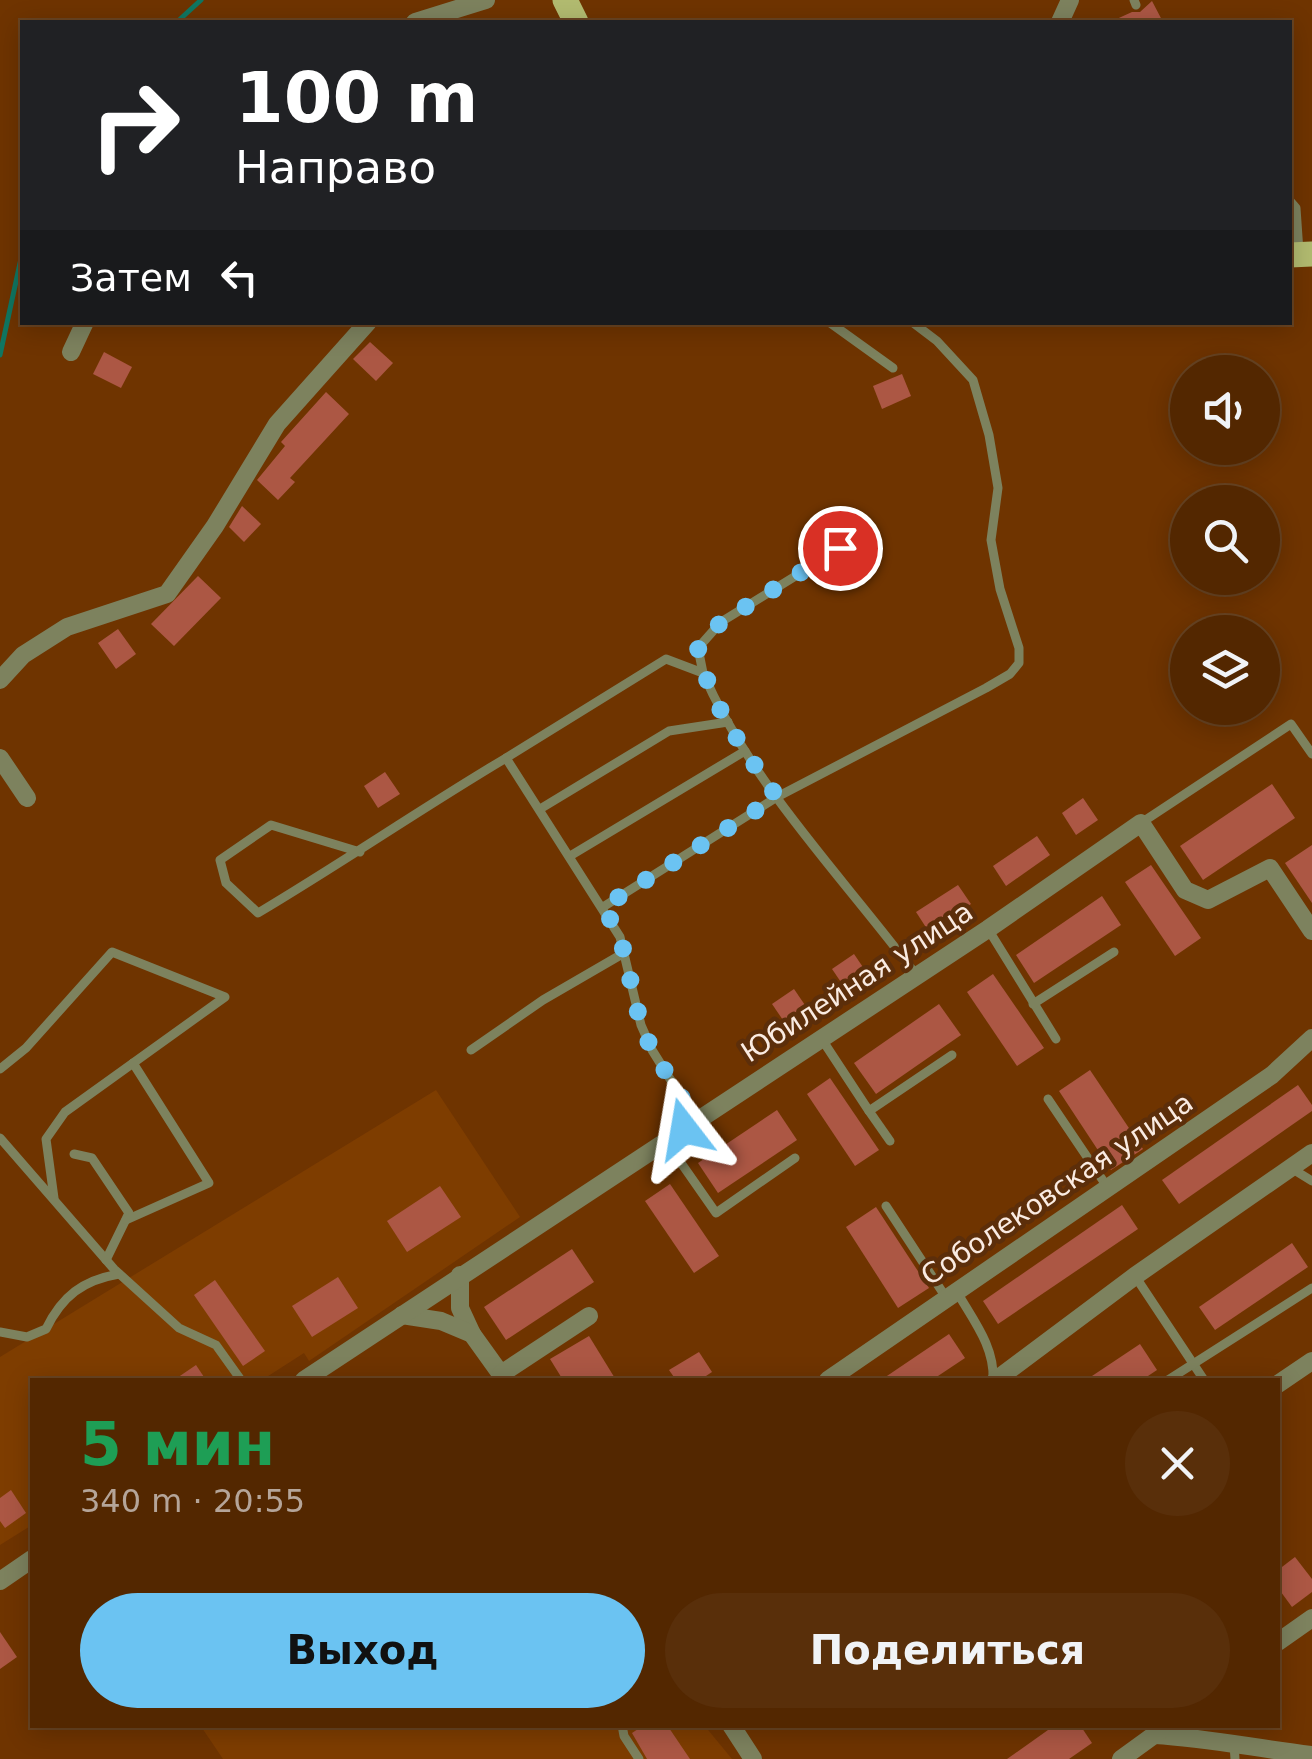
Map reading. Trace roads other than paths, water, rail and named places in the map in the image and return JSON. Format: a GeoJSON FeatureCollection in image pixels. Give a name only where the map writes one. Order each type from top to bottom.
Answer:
{"type":"FeatureCollection","features":[{"type":"Feature","properties":{"kind":"street"},"geometry":{"type":"LineString","coordinates":[[421,20],[486,0]]}},
{"type":"Feature","properties":{"kind":"street"},"geometry":{"type":"LineString","coordinates":[[71,352],[84,325]]}},
{"type":"Feature","properties":{"kind":"street"},"geometry":{"type":"LineString","coordinates":[[0,680],[22,655],[67,627],[167,594],[277,424],[365,325]]}},
{"type":"Feature","properties":{"kind":"street"},"geometry":{"type":"LineString","coordinates":[[0,758],[27,798]]}},
{"type":"Feature","properties":{"kind":"street"},"geometry":{"type":"LineString","coordinates":[[1141,823],[1185,890],[1208,900],[1270,868],[1312,931]]}},
{"type":"Feature","properties":{"kind":"street","name":"Юбилейная улица"},"geometry":{"type":"LineString","coordinates":[[307,1378],[988,929],[1141,823]]}},
{"type":"Feature","properties":{"kind":"street","name":"Соболековская улица"},"geometry":{"type":"LineString","coordinates":[[831,1378],[1272,1074],[1312,1038]]}},
{"type":"Feature","properties":{"kind":"street"},"geometry":{"type":"LineString","coordinates":[[997,1378],[1312,1153]]}},
{"type":"Feature","properties":{"kind":"street"},"geometry":{"type":"LineString","coordinates":[[460,1274],[460,1308],[472,1334],[503,1377],[589,1316]]}},
{"type":"Feature","properties":{"kind":"street"},"geometry":{"type":"LineString","coordinates":[[402,1316],[441,1322],[472,1334]]}},
{"type":"Feature","properties":{"kind":"street"},"geometry":{"type":"LineString","coordinates":[[1280,1383],[1312,1361]]}},
{"type":"Feature","properties":{"kind":"street"},"geometry":{"type":"LineString","coordinates":[[0,1580],[30,1560]]}},
{"type":"Feature","properties":{"kind":"street"},"geometry":{"type":"LineString","coordinates":[[1280,1641],[1312,1618]]}},
{"type":"Feature","properties":{"kind":"street"},"geometry":{"type":"LineString","coordinates":[[733,1728],[753,1759]]}},
{"type":"Feature","properties":{"kind":"street"},"geometry":{"type":"LineString","coordinates":[[1121,1759],[1161,1730],[1235,1751],[1312,1755]]}},
{"type":"Feature","properties":{"kind":"lane"},"geometry":{"type":"LineString","coordinates":[[1292,203],[1296,208],[1300,254]]}},
{"type":"Feature","properties":{"kind":"lane"},"geometry":{"type":"LineString","coordinates":[[833,325],[894,368]]}},
{"type":"Feature","properties":{"kind":"lane"},"geometry":{"type":"LineString","coordinates":[[603,907],[777,797],[986,688],[1010,674],[1019,663],[1019,648],[1000,589],[991,540],[998,488],[979,398],[973,380],[937,340],[916,325]]}},
{"type":"Feature","properties":{"kind":"lane"},"geometry":{"type":"LineString","coordinates":[[870,530],[721,622],[698,648],[703,672],[746,751],[777,797],[917,976]]}},
{"type":"Feature","properties":{"kind":"lane"},"geometry":{"type":"LineString","coordinates":[[360,852],[271,825],[220,860],[226,883],[258,913],[360,852],[433,802],[666,659],[703,672]]}},
{"type":"Feature","properties":{"kind":"lane"},"geometry":{"type":"LineString","coordinates":[[540,810],[669,732],[728,722]]}},
{"type":"Feature","properties":{"kind":"lane"},"geometry":{"type":"LineString","coordinates":[[1141,823],[1291,724],[1312,754]]}},
{"type":"Feature","properties":{"kind":"lane"},"geometry":{"type":"LineString","coordinates":[[570,856],[746,751]]}},
{"type":"Feature","properties":{"kind":"lane"},"geometry":{"type":"LineString","coordinates":[[506,758],[620,936],[641,1025],[685,1103],[684,1129]]}},
{"type":"Feature","properties":{"kind":"lane"},"geometry":{"type":"LineString","coordinates":[[988,929],[1056,1039]]}},
{"type":"Feature","properties":{"kind":"lane"},"geometry":{"type":"LineString","coordinates":[[0,1069],[26,1048],[112,952],[225,997],[65,1112],[46,1138],[54,1198]]}},
{"type":"Feature","properties":{"kind":"lane"},"geometry":{"type":"LineString","coordinates":[[1033,1004],[1114,952]]}},
{"type":"Feature","properties":{"kind":"lane"},"geometry":{"type":"LineString","coordinates":[[471,1050],[543,1000],[624,953]]}},
{"type":"Feature","properties":{"kind":"lane"},"geometry":{"type":"LineString","coordinates":[[821,1038],[890,1142]]}},
{"type":"Feature","properties":{"kind":"lane"},"geometry":{"type":"LineString","coordinates":[[869,1112],[952,1055]]}},
{"type":"Feature","properties":{"kind":"lane"},"geometry":{"type":"LineString","coordinates":[[126,1220],[209,1183],[133,1063]]}},
{"type":"Feature","properties":{"kind":"lane"},"geometry":{"type":"LineString","coordinates":[[1048,1099],[1108,1188]]}},
{"type":"Feature","properties":{"kind":"lane"},"geometry":{"type":"LineString","coordinates":[[0,1138],[119,1274],[179,1328],[216,1345],[240,1378]]}},
{"type":"Feature","properties":{"kind":"lane"},"geometry":{"type":"LineString","coordinates":[[666,1140],[716,1212],[795,1158]]}},
{"type":"Feature","properties":{"kind":"lane"},"geometry":{"type":"LineString","coordinates":[[74,1154],[92,1158],[130,1213],[106,1260]]}},
{"type":"Feature","properties":{"kind":"lane"},"geometry":{"type":"LineString","coordinates":[[1291,1168],[1312,1181]]}},
{"type":"Feature","properties":{"kind":"lane"},"geometry":{"type":"LineString","coordinates":[[886,1206],[988,1348],[994,1378]]}},
{"type":"Feature","properties":{"kind":"lane"},"geometry":{"type":"LineString","coordinates":[[0,1332],[27,1338],[46,1330],[54,1311],[70,1292],[97,1278],[119,1274]]}},
{"type":"Feature","properties":{"kind":"lane"},"geometry":{"type":"LineString","coordinates":[[1135,1276],[1203,1378]]}},
{"type":"Feature","properties":{"kind":"lane"},"geometry":{"type":"LineString","coordinates":[[1171,1378],[1312,1288]]}},
{"type":"Feature","properties":{"kind":"lane"},"geometry":{"type":"LineString","coordinates":[[623,1728],[640,1759]]}},
{"type":"Feature","properties":{"kind":"waterway"},"geometry":{"type":"LineString","coordinates":[[179,20],[201,0]]}},
{"type":"Feature","properties":{"kind":"waterway"},"geometry":{"type":"LineString","coordinates":[[0,355],[20,263]]}}]}
